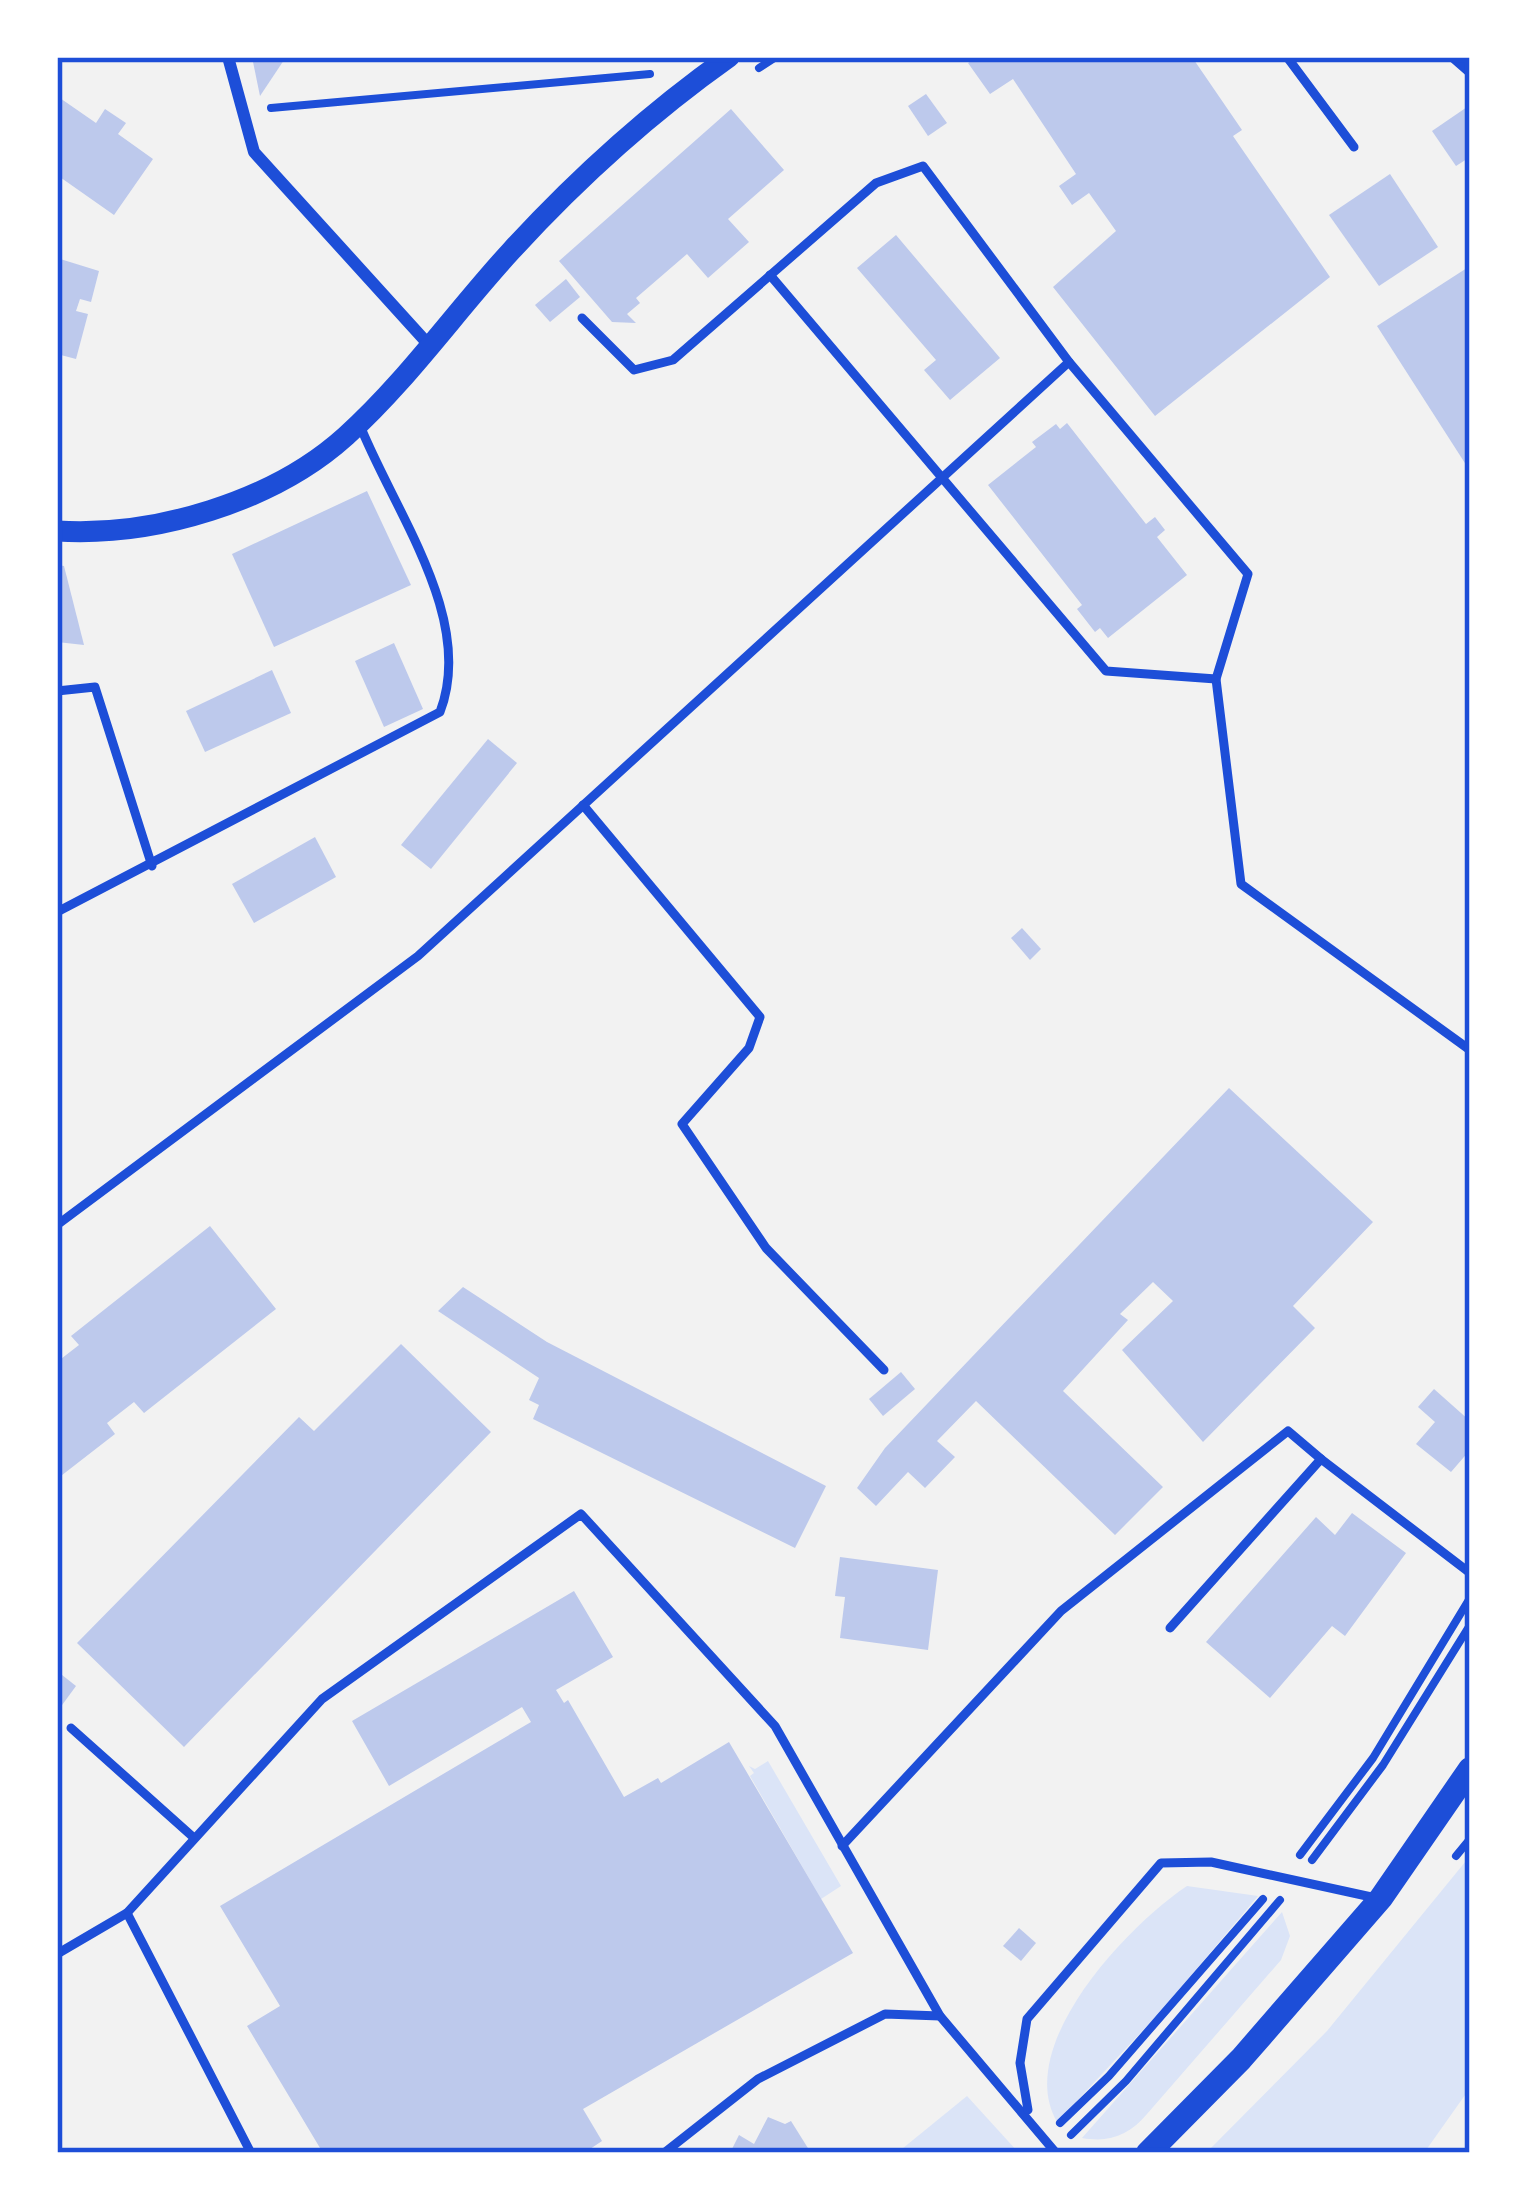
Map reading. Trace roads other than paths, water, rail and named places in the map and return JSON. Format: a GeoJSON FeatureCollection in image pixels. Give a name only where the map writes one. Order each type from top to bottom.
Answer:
{"type":"FeatureCollection","features":[{"type":"Feature","properties":{"kind":"main road"},"geometry":{"type":"LineString","coordinates":[[1148,2153],[1240,2060],[1381,1898],[1470,1768]]}},
{"type":"Feature","properties":{"kind":"street"},"geometry":{"type":"LineString","coordinates":[[228,57],[254,152],[429,345]]}},
{"type":"Feature","properties":{"kind":"street"},"geometry":{"type":"LineString","coordinates":[[1454,57],[1470,71]]}},
{"type":"Feature","properties":{"kind":"street"},"geometry":{"type":"LineString","coordinates":[[57,531],[98,533],[211,509],[276,483],[359,423],[596,164],[720,63]]}},
{"type":"Feature","properties":{"kind":"lane"},"geometry":{"type":"LineString","coordinates":[[1287,57],[1354,147]]}},
{"type":"Feature","properties":{"kind":"lane"},"geometry":{"type":"LineString","coordinates":[[582,318],[634,370],[673,360],[876,183],[922,166],[1070,362],[1248,574],[1216,679],[1241,884],[1470,1050]]}},
{"type":"Feature","properties":{"kind":"lane"},"geometry":{"type":"LineString","coordinates":[[770,275],[1106,671],[1216,679]]}},
{"type":"Feature","properties":{"kind":"lane"},"geometry":{"type":"LineString","coordinates":[[57,1225],[418,956],[1070,362]]}},
{"type":"Feature","properties":{"kind":"lane"},"geometry":{"type":"LineString","coordinates":[[57,912],[440,712],[452,680],[449,638],[428,577],[359,423]]}},
{"type":"Feature","properties":{"kind":"lane"},"geometry":{"type":"LineString","coordinates":[[1470,591],[1470,602]]}},
{"type":"Feature","properties":{"kind":"lane"},"geometry":{"type":"LineString","coordinates":[[57,691],[95,687],[152,866]]}},
{"type":"Feature","properties":{"kind":"lane"},"geometry":{"type":"LineString","coordinates":[[583,805],[760,1017],[749,1048],[682,1124],[766,1248],[884,1370]]}},
{"type":"Feature","properties":{"kind":"lane"},"geometry":{"type":"LineString","coordinates":[[842,1846],[1061,1611],[1288,1431],[1470,1573]]}},
{"type":"Feature","properties":{"kind":"lane"},"geometry":{"type":"LineString","coordinates":[[1170,1628],[1321,1459]]}},
{"type":"Feature","properties":{"kind":"lane"},"geometry":{"type":"LineString","coordinates":[[57,1954],[127,1913],[322,1699],[581,1514],[775,1726],[940,2016],[1056,2153]]}},
{"type":"Feature","properties":{"kind":"lane"},"geometry":{"type":"LineString","coordinates":[[70,1728],[193,1838]]}},
{"type":"Feature","properties":{"kind":"lane"},"geometry":{"type":"LineString","coordinates":[[1028,2115],[1019,2063],[1027,2019],[1161,1863],[1211,1862],[1381,1898]]}},
{"type":"Feature","properties":{"kind":"lane"},"geometry":{"type":"LineString","coordinates":[[127,1913],[251,2153]]}},
{"type":"Feature","properties":{"kind":"lane"},"geometry":{"type":"LineString","coordinates":[[664,2153],[758,2078],[885,2014],[940,2016]]}}]}
